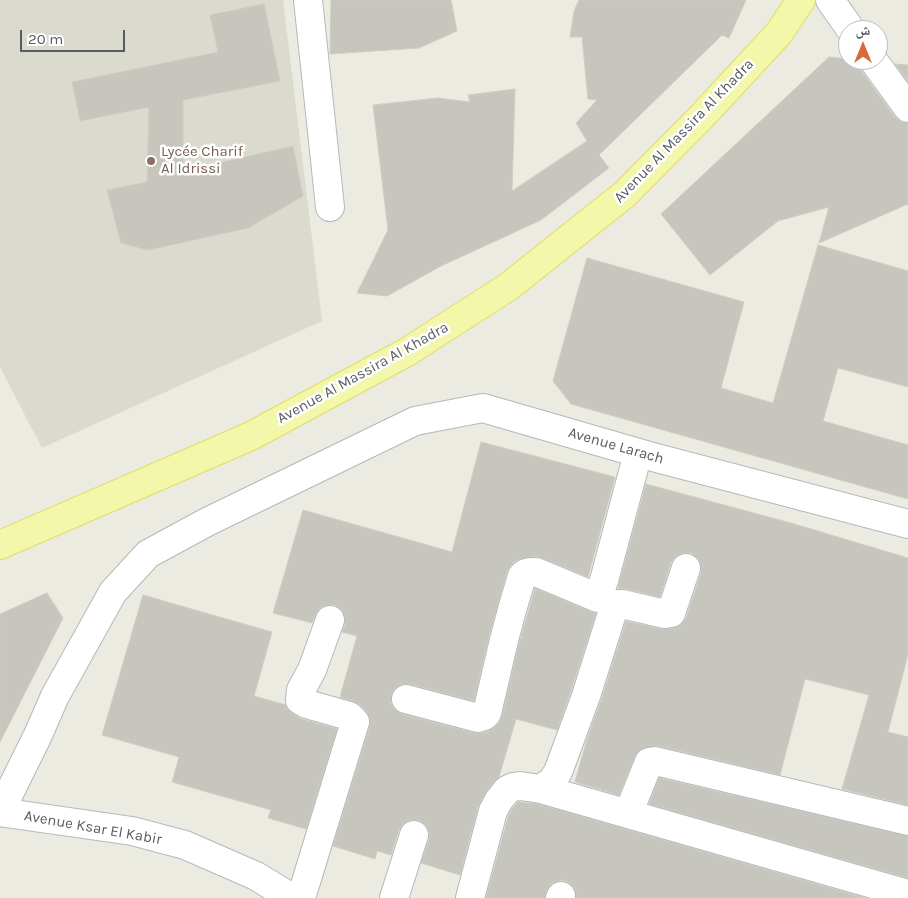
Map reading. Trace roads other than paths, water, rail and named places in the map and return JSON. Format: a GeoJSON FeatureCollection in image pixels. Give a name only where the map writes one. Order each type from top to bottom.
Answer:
{"type":"FeatureCollection","features":[{"type":"Feature","properties":{"kind":"main road","name":"Avenue Al Massira Al Khadra"},"geometry":{"type":"LineString","coordinates":[[0,544],[251,436],[407,352],[508,287],[625,194],[705,113],[779,33],[801,0]]}},
{"type":"Feature","properties":{"kind":"street"},"geometry":{"type":"LineString","coordinates":[[308,0],[330,207]]}},
{"type":"Feature","properties":{"kind":"street"},"geometry":{"type":"LineString","coordinates":[[830,0],[845,20]]}},
{"type":"Feature","properties":{"kind":"street"},"geometry":{"type":"LineString","coordinates":[[880,70],[908,108]]}},
{"type":"Feature","properties":{"kind":"street","name":"Avenue Larach"},"geometry":{"type":"LineString","coordinates":[[0,812],[38,736],[55,696],[113,592],[148,554],[207,522],[415,421],[482,408],[638,453],[908,524]]}},
{"type":"Feature","properties":{"kind":"street"},"geometry":{"type":"LineString","coordinates":[[541,789],[552,781],[558,772],[586,696],[614,607],[607,601],[605,577],[638,453]]}},
{"type":"Feature","properties":{"kind":"street"},"geometry":{"type":"LineString","coordinates":[[406,699],[478,718],[484,716],[489,711],[504,640],[522,576],[526,573],[536,572],[607,601],[665,614],[671,613],[686,568]]}},
{"type":"Feature","properties":{"kind":"street"},"geometry":{"type":"LineString","coordinates":[[301,898],[355,722],[349,716],[307,704],[300,700],[301,690],[312,670],[330,620]]}},
{"type":"Feature","properties":{"kind":"street"},"geometry":{"type":"LineString","coordinates":[[628,814],[649,762],[655,761],[908,822]]}},
{"type":"Feature","properties":{"kind":"street"},"geometry":{"type":"LineString","coordinates":[[470,898],[493,811],[507,790],[520,786],[541,789],[908,894]]}},
{"type":"Feature","properties":{"kind":"street","name":"Avenue Ksar El Kabir"},"geometry":{"type":"LineString","coordinates":[[0,812],[132,831],[185,845],[256,876],[292,898]]}},
{"type":"Feature","properties":{"kind":"street"},"geometry":{"type":"LineString","coordinates":[[394,898],[414,834]]}},
{"type":"Feature","properties":{"kind":"place","name":"Lycée Charif Al Idrissi"},"geometry":{"type":"Point","coordinates":[151,161]}}]}
